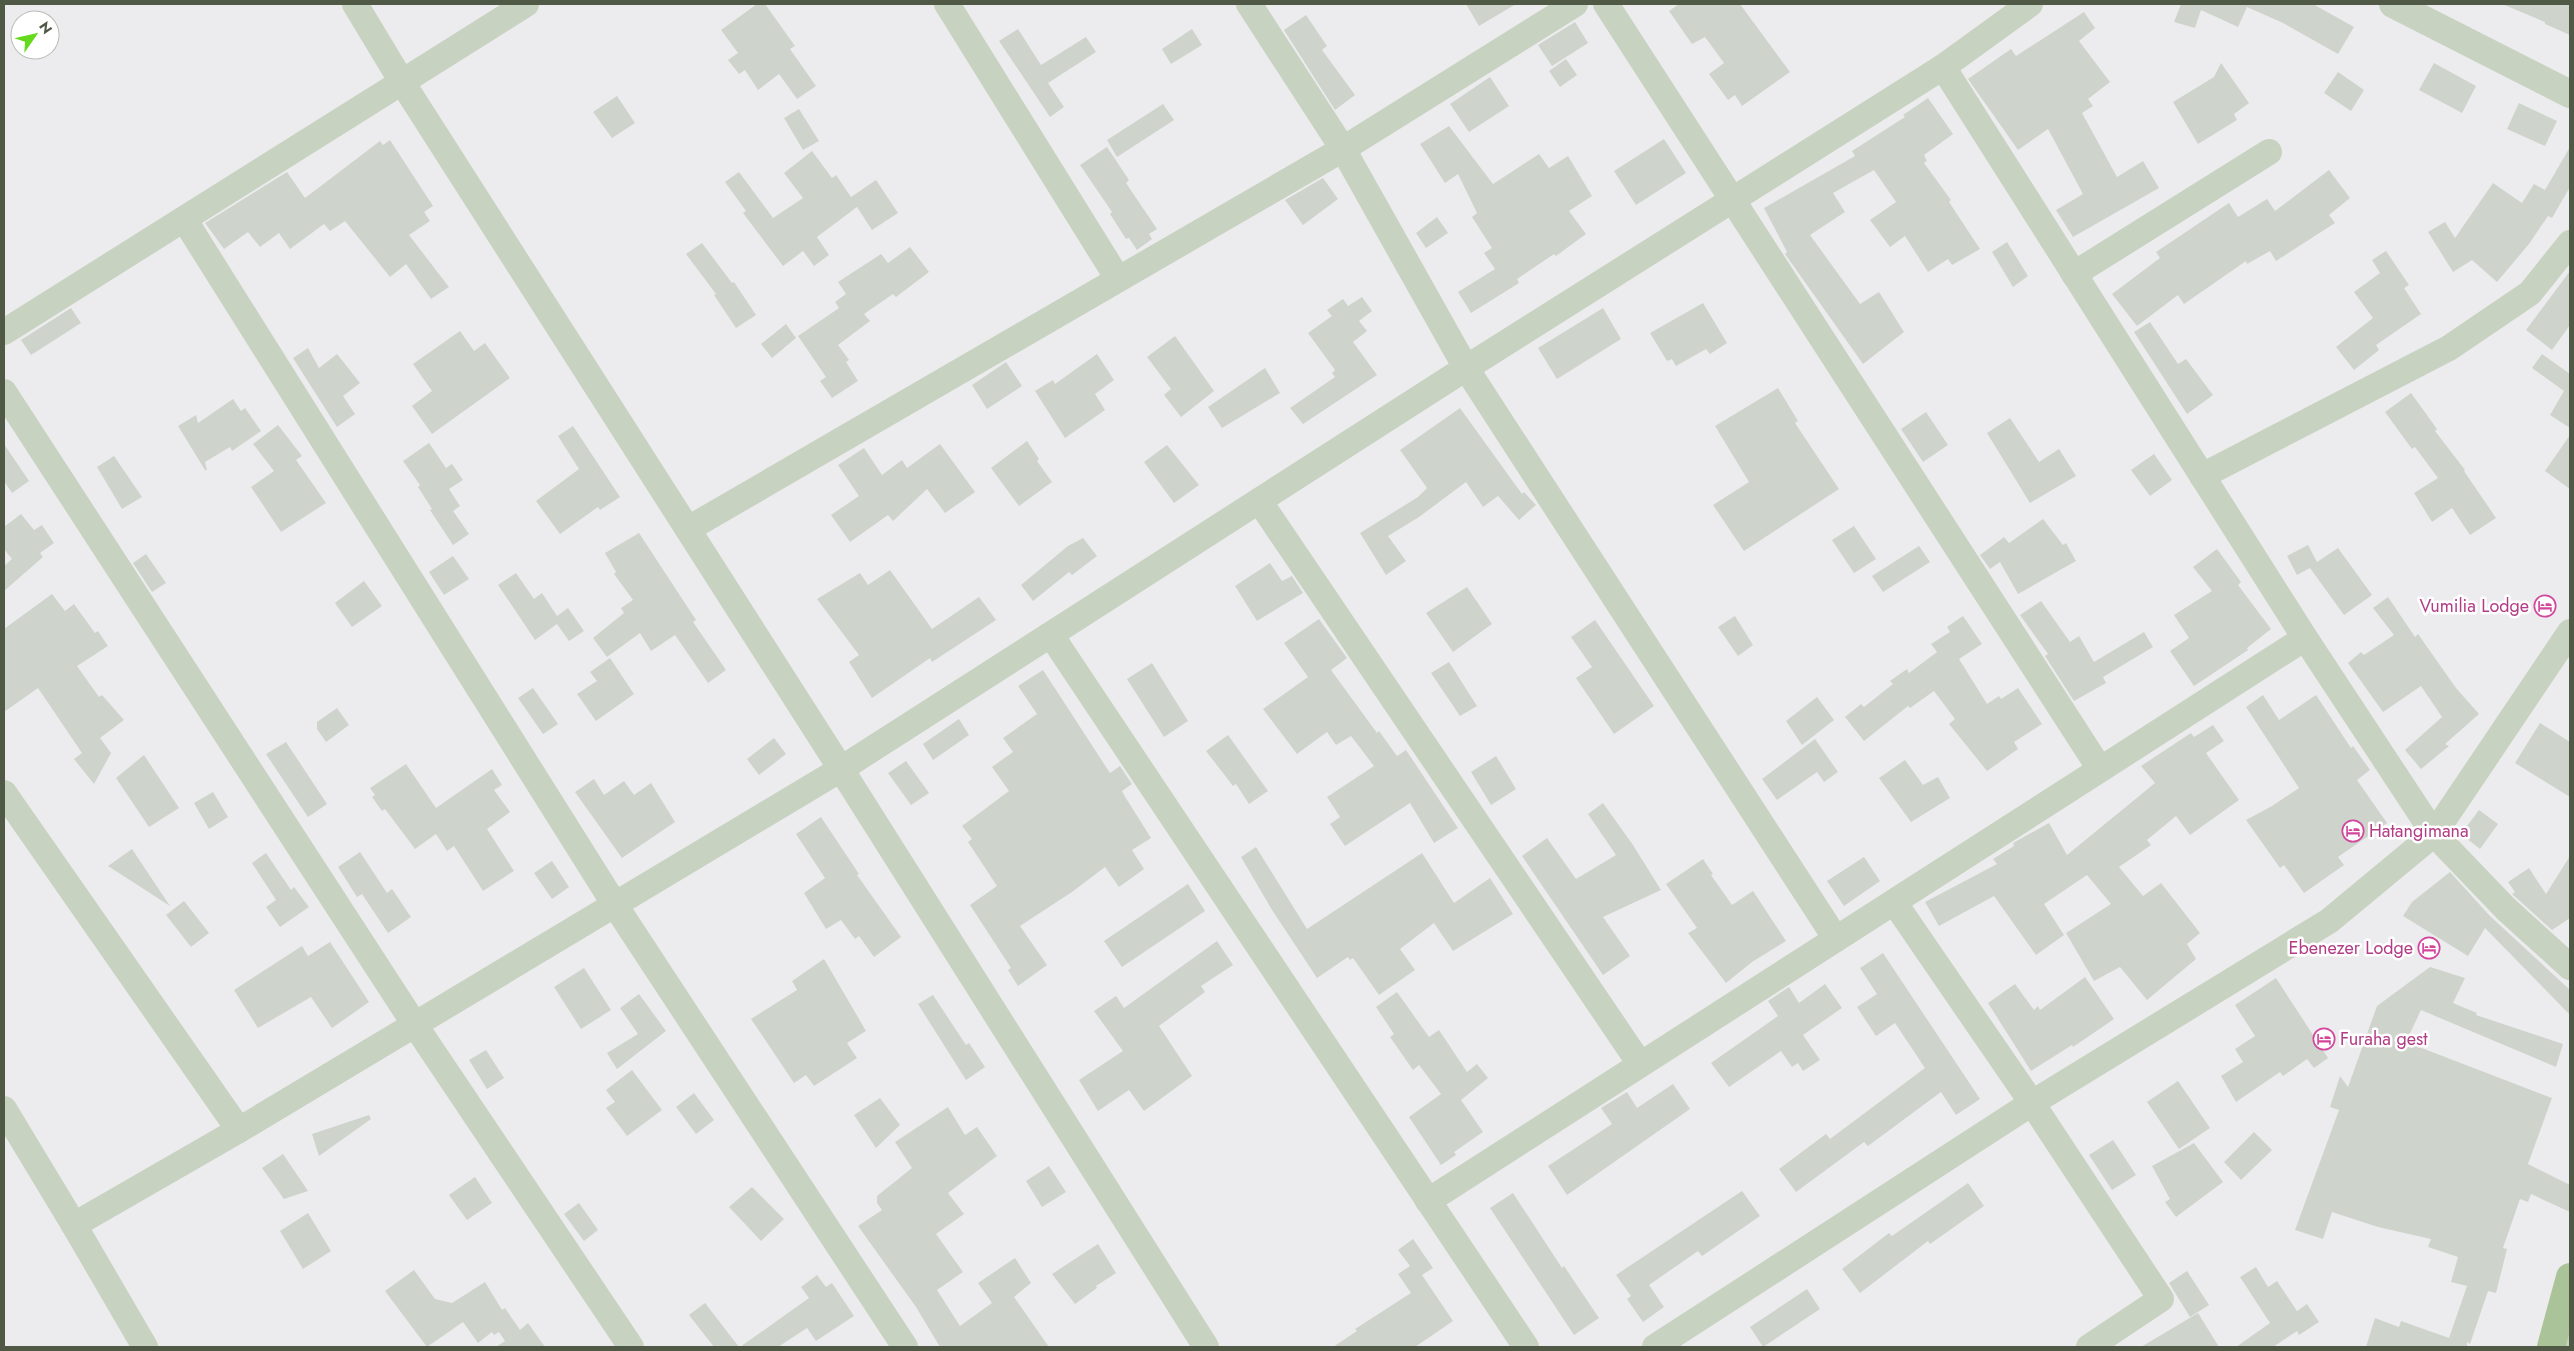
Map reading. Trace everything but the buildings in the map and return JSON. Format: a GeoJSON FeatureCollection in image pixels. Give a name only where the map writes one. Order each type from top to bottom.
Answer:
{"type":"FeatureCollection","features":[{"type":"Feature","properties":{"kind":"highway"},"geometry":{"type":"LineString","coordinates":[[2559,1341],[2570,1277]]}},
{"type":"Feature","properties":{"kind":"street"},"geometry":{"type":"LineString","coordinates":[[355,4],[402,82],[842,769],[1205,1347]]}},
{"type":"Feature","properties":{"kind":"street"},"geometry":{"type":"LineString","coordinates":[[4,332],[526,4]]}},
{"type":"Feature","properties":{"kind":"street"},"geometry":{"type":"LineString","coordinates":[[947,4],[1118,279]]}},
{"type":"Feature","properties":{"kind":"street"},"geometry":{"type":"LineString","coordinates":[[1248,4],[1344,149],[1466,368],[1836,939]]}},
{"type":"Feature","properties":{"kind":"street"},"geometry":{"type":"LineString","coordinates":[[688,529],[1344,149],[1574,4]]}},
{"type":"Feature","properties":{"kind":"street"},"geometry":{"type":"LineString","coordinates":[[1606,4],[2100,769]]}},
{"type":"Feature","properties":{"kind":"street"},"geometry":{"type":"LineString","coordinates":[[74,1225],[239,1130],[842,769],[1466,368],[1943,67],[2030,4]]}},
{"type":"Feature","properties":{"kind":"street"},"geometry":{"type":"LineString","coordinates":[[2404,6],[2570,94]]}},
{"type":"Feature","properties":{"kind":"street"},"geometry":{"type":"LineString","coordinates":[[1943,67],[2305,638],[2434,834],[2506,909],[2570,967]]}},
{"type":"Feature","properties":{"kind":"street"},"geometry":{"type":"LineString","coordinates":[[2074,274],[2270,152]]}},
{"type":"Feature","properties":{"kind":"street"},"geometry":{"type":"LineString","coordinates":[[184,219],[615,905],[904,1347]]}},
{"type":"Feature","properties":{"kind":"street"},"geometry":{"type":"LineString","coordinates":[[2202,476],[2449,348],[2530,293],[2570,243]]}},
{"type":"Feature","properties":{"kind":"street"},"geometry":{"type":"LineString","coordinates":[[4,392],[415,1025],[631,1347]]}},
{"type":"Feature","properties":{"kind":"street"},"geometry":{"type":"LineString","coordinates":[[1260,502],[1640,1064]]}},
{"type":"Feature","properties":{"kind":"street"},"geometry":{"type":"LineString","coordinates":[[1655,1347],[2032,1103],[2329,921],[2434,834],[2570,632]]}},
{"type":"Feature","properties":{"kind":"street"},"geometry":{"type":"LineString","coordinates":[[1051,636],[1526,1347]]}},
{"type":"Feature","properties":{"kind":"street"},"geometry":{"type":"LineString","coordinates":[[1428,1201],[2305,638]]}},
{"type":"Feature","properties":{"kind":"street"},"geometry":{"type":"LineString","coordinates":[[4,793],[239,1130]]}},
{"type":"Feature","properties":{"kind":"street"},"geometry":{"type":"LineString","coordinates":[[1894,902],[2032,1103],[2161,1299],[2089,1347]]}},
{"type":"Feature","properties":{"kind":"street"},"geometry":{"type":"LineString","coordinates":[[4,1109],[145,1347]]}},
{"type":"Feature","properties":{"kind":"place","name":"Vumilia Lodge"},"geometry":{"type":"Point","coordinates":[2545,606]}},
{"type":"Feature","properties":{"kind":"place","name":"Hatangimana"},"geometry":{"type":"Point","coordinates":[2353,831]}},
{"type":"Feature","properties":{"kind":"place","name":"Ebenezer Lodge"},"geometry":{"type":"Point","coordinates":[2429,948]}},
{"type":"Feature","properties":{"kind":"place","name":"Furaha gest"},"geometry":{"type":"Point","coordinates":[2324,1039]}}]}
